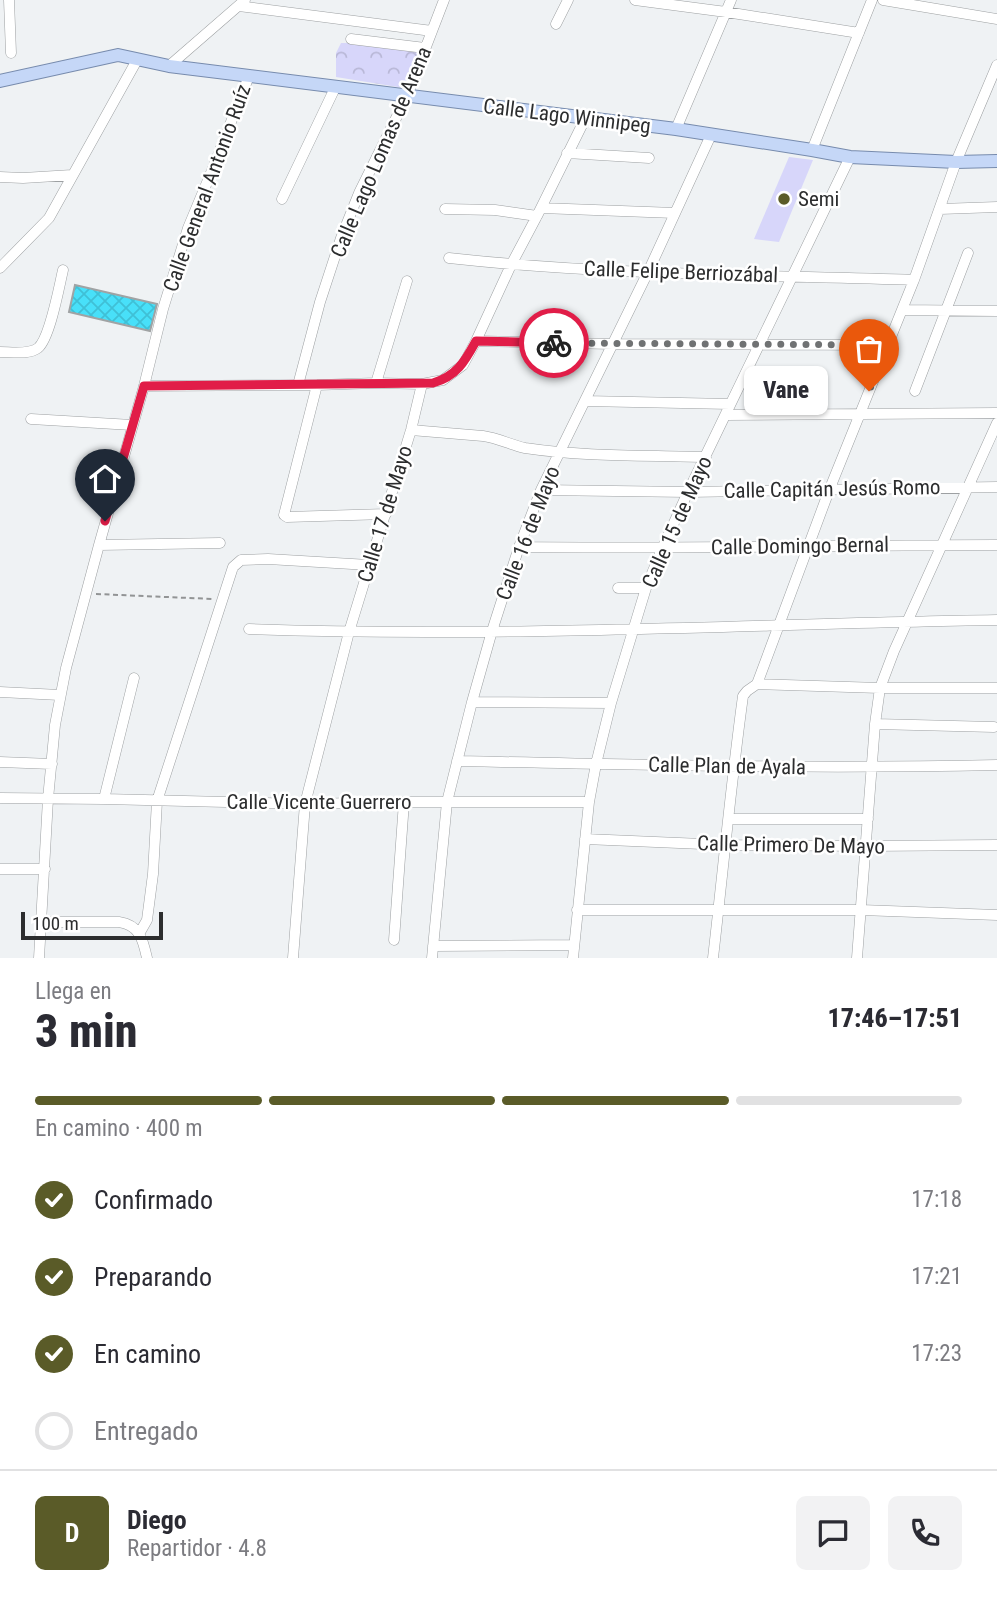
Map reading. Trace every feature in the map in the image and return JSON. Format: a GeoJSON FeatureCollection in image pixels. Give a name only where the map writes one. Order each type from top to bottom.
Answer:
{"type":"FeatureCollection","features":[{"type":"Feature","properties":{"kind":"main road","name":"Calle Lago Winnipeg"},"geometry":{"type":"LineString","coordinates":[[0,80],[118,55],[169,66],[676,129],[849,157],[956,162],[997,161]]}},
{"type":"Feature","properties":{"kind":"street"},"geometry":{"type":"LineString","coordinates":[[9,0],[11,53]]}},
{"type":"Feature","properties":{"kind":"street","name":"Calle Lago Lomas de Arena"},"geometry":{"type":"LineString","coordinates":[[298,385],[308,343],[341,238],[359,193],[407,96],[444,0]]}},
{"type":"Feature","properties":{"kind":"street"},"geometry":{"type":"LineString","coordinates":[[556,24],[568,0]]}},
{"type":"Feature","properties":{"kind":"street"},"geometry":{"type":"LineString","coordinates":[[635,0],[859,33]]}},
{"type":"Feature","properties":{"kind":"street"},"geometry":{"type":"LineString","coordinates":[[676,129],[731,0]]}},
{"type":"Feature","properties":{"kind":"street"},"geometry":{"type":"LineString","coordinates":[[812,150],[872,0]]}},
{"type":"Feature","properties":{"kind":"street"},"geometry":{"type":"LineString","coordinates":[[883,0],[997,19]]}},
{"type":"Feature","properties":{"kind":"street"},"geometry":{"type":"LineString","coordinates":[[169,66],[242,3],[432,31]]}},
{"type":"Feature","properties":{"kind":"street"},"geometry":{"type":"LineString","coordinates":[[351,39],[425,48]]}},
{"type":"Feature","properties":{"kind":"street"},"geometry":{"type":"LineString","coordinates":[[0,268],[49,218],[137,60]]}},
{"type":"Feature","properties":{"kind":"street"},"geometry":{"type":"LineString","coordinates":[[757,684],[830,488],[914,280],[956,162],[993,85],[997,65]]}},
{"type":"Feature","properties":{"kind":"street","name":"Calle General Antonio Ruíz"},"geometry":{"type":"LineString","coordinates":[[39,958],[48,799],[60,695],[163,309],[188,228],[249,75]]}},
{"type":"Feature","properties":{"kind":"street"},"geometry":{"type":"LineString","coordinates":[[282,199],[335,88]]}},
{"type":"Feature","properties":{"kind":"street"},"geometry":{"type":"LineString","coordinates":[[144,386],[422,384],[443,380],[463,365],[476,341],[510,265],[584,119]]}},
{"type":"Feature","properties":{"kind":"street","name":"Calle 16 de Mayo"},"geometry":{"type":"LineString","coordinates":[[432,958],[447,802],[492,631],[519,548],[541,490],[648,272],[711,135]]}},
{"type":"Feature","properties":{"kind":"street","name":"Calle Lago Winnipeg"},"geometry":{"type":"LineString","coordinates":[[567,153],[649,158]]}},
{"type":"Feature","properties":{"kind":"street","name":"Calle 15 de Mayo"},"geometry":{"type":"LineString","coordinates":[[573,958],[589,803],[596,764],[611,703],[646,588],[688,492],[849,157]]}},
{"type":"Feature","properties":{"kind":"street"},"geometry":{"type":"LineString","coordinates":[[0,177],[72,175]]}},
{"type":"Feature","properties":{"kind":"street"},"geometry":{"type":"LineString","coordinates":[[940,209],[997,207]]}},
{"type":"Feature","properties":{"kind":"street"},"geometry":{"type":"LineString","coordinates":[[445,209],[675,212]]}},
{"type":"Feature","properties":{"kind":"street"},"geometry":{"type":"LineString","coordinates":[[915,391],[968,253]]}},
{"type":"Feature","properties":{"kind":"street","name":"Calle Felipe Berriozábal"},"geometry":{"type":"LineString","coordinates":[[449,258],[510,265],[648,272],[914,280]]}},
{"type":"Feature","properties":{"kind":"street"},"geometry":{"type":"LineString","coordinates":[[0,352],[31,351],[41,343],[48,330],[64,270]]}},
{"type":"Feature","properties":{"kind":"street"},"geometry":{"type":"LineString","coordinates":[[376,383],[407,281]]}},
{"type":"Feature","properties":{"kind":"street"},"geometry":{"type":"LineString","coordinates":[[902,310],[997,311]]}},
{"type":"Feature","properties":{"kind":"street"},"geometry":{"type":"LineString","coordinates":[[476,341],[887,345]]}},
{"type":"Feature","properties":{"kind":"street","name":"Calle 17 de Mayo"},"geometry":{"type":"LineString","coordinates":[[293,958],[305,804],[349,632],[411,430],[422,384]]}},
{"type":"Feature","properties":{"kind":"street"},"geometry":{"type":"LineString","coordinates":[[317,385],[284,513],[287,517],[386,514]]}},
{"type":"Feature","properties":{"kind":"street"},"geometry":{"type":"LineString","coordinates":[[585,401],[730,404]]}},
{"type":"Feature","properties":{"kind":"street"},"geometry":{"type":"LineString","coordinates":[[726,415],[997,413]]}},
{"type":"Feature","properties":{"kind":"street"},"geometry":{"type":"LineString","coordinates":[[31,419],[132,425]]}},
{"type":"Feature","properties":{"kind":"street"},"geometry":{"type":"LineString","coordinates":[[857,958],[871,768],[880,688],[997,423]]}},
{"type":"Feature","properties":{"kind":"street"},"geometry":{"type":"LineString","coordinates":[[411,430],[493,438],[522,447],[560,452],[706,457]]}},
{"type":"Feature","properties":{"kind":"street","name":"Calle Capitán Jesús Romo"},"geometry":{"type":"LineString","coordinates":[[541,490],[688,492],[997,487]]}},
{"type":"Feature","properties":{"kind":"street"},"geometry":{"type":"LineString","coordinates":[[99,545],[220,543]]}},
{"type":"Feature","properties":{"kind":"street","name":"Calle Domingo Bernal"},"geometry":{"type":"LineString","coordinates":[[519,548],[997,545]]}},
{"type":"Feature","properties":{"kind":"street"},"geometry":{"type":"LineString","coordinates":[[139,934],[147,920],[153,874],[157,801],[233,566],[241,561],[268,559],[369,565]]}},
{"type":"Feature","properties":{"kind":"street"},"geometry":{"type":"LineString","coordinates":[[618,588],[646,588]]}},
{"type":"Feature","properties":{"kind":"street"},"geometry":{"type":"LineString","coordinates":[[249,629],[349,632],[492,631],[997,621]]}},
{"type":"Feature","properties":{"kind":"street"},"geometry":{"type":"LineString","coordinates":[[104,799],[134,678]]}},
{"type":"Feature","properties":{"kind":"street"},"geometry":{"type":"LineString","coordinates":[[713,958],[733,767],[743,696],[751,688],[757,684],[997,688]]}},
{"type":"Feature","properties":{"kind":"street"},"geometry":{"type":"LineString","coordinates":[[0,692],[60,695]]}},
{"type":"Feature","properties":{"kind":"street"},"geometry":{"type":"LineString","coordinates":[[472,702],[611,703]]}},
{"type":"Feature","properties":{"kind":"street"},"geometry":{"type":"LineString","coordinates":[[875,724],[994,727]]}},
{"type":"Feature","properties":{"kind":"street","name":"Calle Plan de Ayala"},"geometry":{"type":"LineString","coordinates":[[457,761],[733,767],[997,765]]}},
{"type":"Feature","properties":{"kind":"street"},"geometry":{"type":"LineString","coordinates":[[0,762],[52,764]]}},
{"type":"Feature","properties":{"kind":"street","name":"Calle Vicente Guerrero"},"geometry":{"type":"LineString","coordinates":[[0,798],[305,804],[589,803]]}},
{"type":"Feature","properties":{"kind":"street"},"geometry":{"type":"LineString","coordinates":[[394,940],[404,802]]}},
{"type":"Feature","properties":{"kind":"street"},"geometry":{"type":"LineString","coordinates":[[729,819],[868,819]]}},
{"type":"Feature","properties":{"kind":"street","name":"Calle Primero De Mayo"},"geometry":{"type":"LineString","coordinates":[[585,839],[726,845],[997,845]]}},
{"type":"Feature","properties":{"kind":"street"},"geometry":{"type":"LineString","coordinates":[[0,869],[45,869]]}},
{"type":"Feature","properties":{"kind":"street"},"geometry":{"type":"LineString","coordinates":[[578,910],[861,910],[997,915]]}},
{"type":"Feature","properties":{"kind":"street"},"geometry":{"type":"LineString","coordinates":[[42,922],[119,922],[130,925],[139,934],[147,958]]}},
{"type":"Feature","properties":{"kind":"street"},"geometry":{"type":"LineString","coordinates":[[433,946],[573,944]]}},
{"type":"Feature","properties":{"kind":"path"},"geometry":{"type":"LineString","coordinates":[[85,594],[221,600]]}},
{"type":"Feature","properties":{"kind":"green space"},"geometry":{"type":"Polygon","coordinates":[[[341,43],[419,51],[404,88],[336,77],[336,53],[341,43]]]}},
{"type":"Feature","properties":{"kind":"green space","name":"Semi"},"geometry":{"type":"Polygon","coordinates":[[[789,157],[813,160],[779,242],[754,239],[789,157]]]}},
{"type":"Feature","properties":{"kind":"building"},"geometry":{"type":"Polygon","coordinates":[[[75,285],[157,304],[150,331],[69,312],[75,285]]]}},
{"type":"Feature","properties":{"kind":"way so far"},"geometry":{"type":"LineString","coordinates":[[554,343],[887,345],[869,391]]}},
{"type":"Feature","properties":{"kind":"place","name":"Semi"},"geometry":{"type":"Point","coordinates":[784,199]}},
{"type":"Feature","properties":{"kind":"place","name":"Vane"},"geometry":{"type":"Point","coordinates":[869,391]}},
{"type":"Feature","properties":{"kind":"route"},"geometry":{"type":"LineString","coordinates":[[105,521],[144,386],[433,383],[443,380],[463,365],[476,341],[554,343]]}}]}
